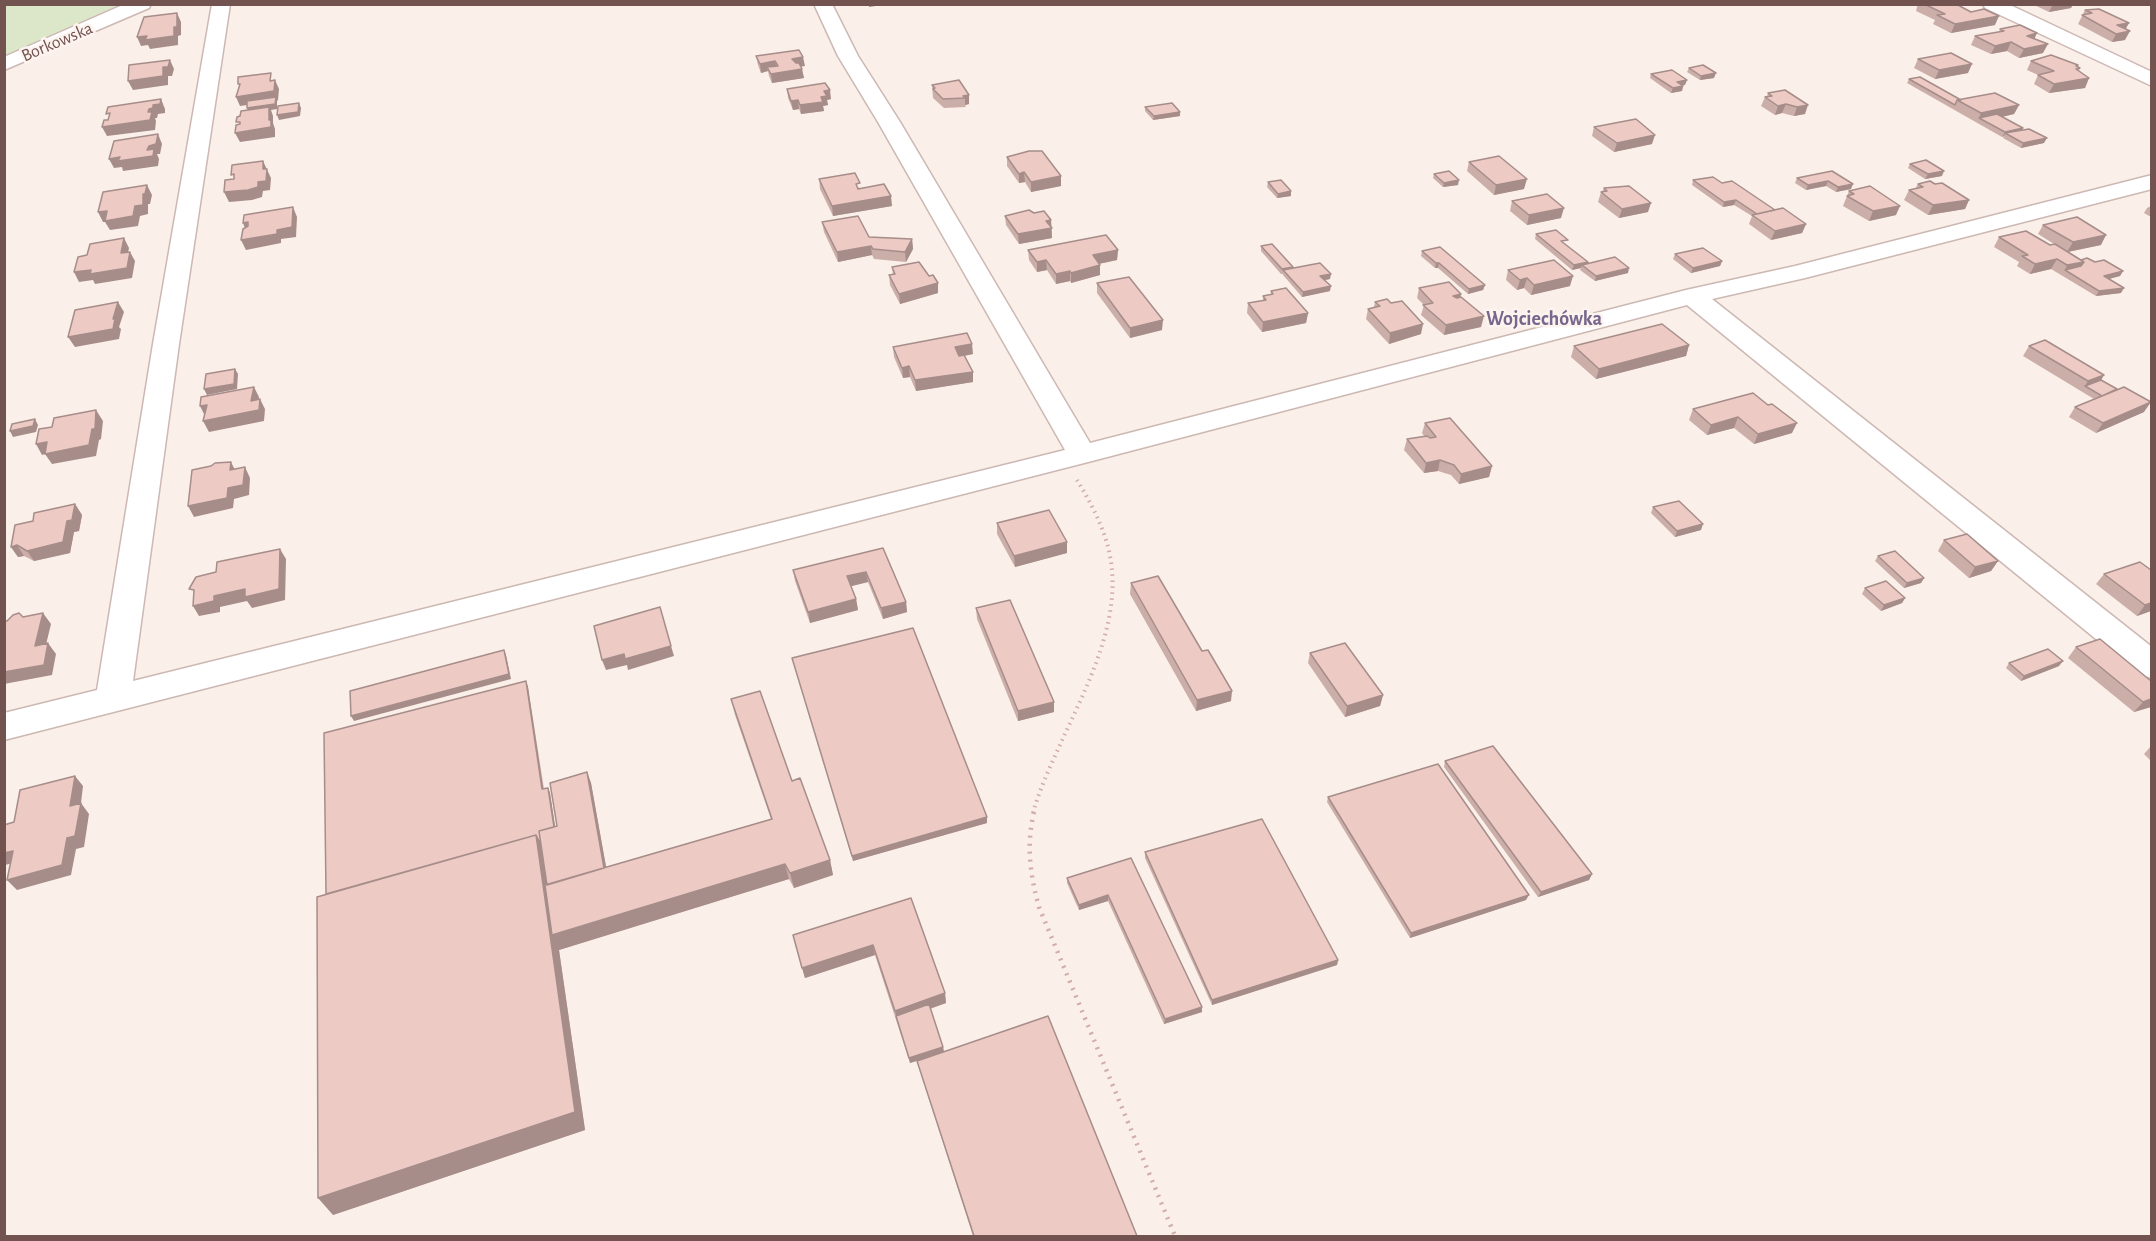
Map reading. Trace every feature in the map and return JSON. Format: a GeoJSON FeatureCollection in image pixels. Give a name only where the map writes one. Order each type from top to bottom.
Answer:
{"type":"FeatureCollection","features":[{"type":"Feature","properties":{"kind":"street","name":"Borkowska"},"geometry":{"type":"LineString","coordinates":[[4,64],[142,4]]}},
{"type":"Feature","properties":{"kind":"street"},"geometry":{"type":"LineString","coordinates":[[113,699],[166,344],[221,4]]}},
{"type":"Feature","properties":{"kind":"street"},"geometry":{"type":"LineString","coordinates":[[823,4],[869,93],[889,122],[1074,457]]}},
{"type":"Feature","properties":{"kind":"street"},"geometry":{"type":"LineString","coordinates":[[1992,4],[2151,80]]}},
{"type":"Feature","properties":{"kind":"street"},"geometry":{"type":"LineString","coordinates":[[4,727],[1074,457],[1692,296],[1796,273],[2151,182]]}},
{"type":"Feature","properties":{"kind":"street"},"geometry":{"type":"LineString","coordinates":[[1692,296],[2151,666]]}},
{"type":"Feature","properties":{"kind":"path"},"geometry":{"type":"LineString","coordinates":[[1074,457],[1082,489],[1102,531],[1110,557],[1112,586],[1105,629],[1083,694],[1039,794],[1030,830],[1028,865],[1039,907],[1175,1236]]}},
{"type":"Feature","properties":{"kind":"green space"},"geometry":{"type":"Polygon","coordinates":[[[5,5],[123,5],[5,56],[5,5]]]}},
{"type":"Feature","properties":{"kind":"building"},"geometry":{"type":"Polygon","coordinates":[[[1924,4],[1956,4],[1971,12],[1984,9],[1999,16],[1955,24],[1937,15],[1945,14],[1924,4]]]}},
{"type":"Feature","properties":{"kind":"building"},"geometry":{"type":"Polygon","coordinates":[[[2099,9],[2129,23],[2117,25],[2130,31],[2116,34],[2082,15],[2092,13],[2085,10],[2099,9]]]}},
{"type":"Feature","properties":{"kind":"building"},"geometry":{"type":"Polygon","coordinates":[[[177,13],[177,27],[174,27],[174,36],[145,40],[147,36],[137,37],[144,17],[177,13]]]}},
{"type":"Feature","properties":{"kind":"building"},"geometry":{"type":"Polygon","coordinates":[[[2020,25],[2037,33],[2027,36],[2048,44],[2024,49],[2011,42],[1995,46],[1975,36],[2004,31],[2000,29],[2020,25]]]}},
{"type":"Feature","properties":{"kind":"building"},"geometry":{"type":"Polygon","coordinates":[[[799,50],[803,57],[792,59],[799,63],[802,69],[771,74],[767,67],[778,66],[775,61],[760,64],[756,56],[799,50]]]}},
{"type":"Feature","properties":{"kind":"building"},"geometry":{"type":"Polygon","coordinates":[[[1951,53],[1972,64],[1939,70],[1918,59],[1951,53]]]}},
{"type":"Feature","properties":{"kind":"building"},"geometry":{"type":"Polygon","coordinates":[[[2051,55],[2078,65],[2076,66],[2080,68],[2076,69],[2089,78],[2054,84],[2038,75],[2054,71],[2031,61],[2051,55]]]}},
{"type":"Feature","properties":{"kind":"building"},"geometry":{"type":"Polygon","coordinates":[[[170,60],[168,67],[163,67],[163,76],[128,81],[129,65],[170,60]]]}},
{"type":"Feature","properties":{"kind":"building"},"geometry":{"type":"Polygon","coordinates":[[[1703,65],[1716,73],[1701,76],[1689,68],[1703,65]]]}},
{"type":"Feature","properties":{"kind":"building"},"geometry":{"type":"Polygon","coordinates":[[[1672,70],[1687,80],[1677,82],[1683,86],[1673,88],[1651,74],[1672,70]]]}},
{"type":"Feature","properties":{"kind":"building"},"geometry":{"type":"Polygon","coordinates":[[[271,73],[270,81],[275,80],[274,91],[236,97],[240,84],[238,84],[238,77],[271,73]]]}},
{"type":"Feature","properties":{"kind":"building"},"geometry":{"type":"Polygon","coordinates":[[[1920,77],[1961,100],[1957,100],[1955,105],[1909,79],[1920,77]]]}},
{"type":"Feature","properties":{"kind":"building"},"geometry":{"type":"Polygon","coordinates":[[[959,80],[969,95],[963,96],[965,98],[943,99],[933,89],[935,88],[932,85],[959,80]]]}},
{"type":"Feature","properties":{"kind":"building"},"geometry":{"type":"Polygon","coordinates":[[[825,83],[830,90],[824,91],[827,96],[821,97],[823,102],[800,105],[798,100],[791,101],[787,89],[825,83]]]}},
{"type":"Feature","properties":{"kind":"building"},"geometry":{"type":"Polygon","coordinates":[[[1785,90],[1808,105],[1778,106],[1765,97],[1772,96],[1768,93],[1785,90]]]}},
{"type":"Feature","properties":{"kind":"building"},"geometry":{"type":"Polygon","coordinates":[[[1995,93],[2019,105],[1981,113],[1957,100],[1995,93]]]}},
{"type":"Feature","properties":{"kind":"building"},"geometry":{"type":"Polygon","coordinates":[[[276,97],[275,104],[247,108],[247,101],[276,97]]]}},
{"type":"Feature","properties":{"kind":"building"},"geometry":{"type":"Polygon","coordinates":[[[161,99],[160,104],[153,105],[153,108],[149,109],[148,112],[152,112],[150,120],[102,127],[104,120],[108,120],[110,113],[106,114],[108,107],[161,99]]]}},
{"type":"Feature","properties":{"kind":"building"},"geometry":{"type":"Polygon","coordinates":[[[299,103],[298,112],[277,115],[278,106],[299,103]]]}},
{"type":"Feature","properties":{"kind":"building"},"geometry":{"type":"Polygon","coordinates":[[[1172,103],[1180,112],[1154,116],[1145,107],[1172,103]]]}},
{"type":"Feature","properties":{"kind":"building"},"geometry":{"type":"Polygon","coordinates":[[[269,107],[271,127],[235,133],[236,125],[240,124],[236,122],[241,111],[269,107]]]}},
{"type":"Feature","properties":{"kind":"building"},"geometry":{"type":"Polygon","coordinates":[[[1997,114],[2023,128],[2005,132],[1979,118],[1997,114]]]}},
{"type":"Feature","properties":{"kind":"building"},"geometry":{"type":"Polygon","coordinates":[[[1636,119],[1655,135],[1617,143],[1594,127],[1636,119]]]}},
{"type":"Feature","properties":{"kind":"building"},"geometry":{"type":"Polygon","coordinates":[[[2029,129],[2047,138],[2023,143],[2005,133],[2029,129]]]}},
{"type":"Feature","properties":{"kind":"building"},"geometry":{"type":"Polygon","coordinates":[[[158,134],[156,144],[149,146],[147,150],[154,149],[153,156],[118,161],[120,157],[109,159],[114,141],[158,134]]]}},
{"type":"Feature","properties":{"kind":"building"},"geometry":{"type":"Polygon","coordinates":[[[1029,151],[1042,151],[1061,176],[1031,182],[1024,172],[1019,174],[1007,157],[1029,151]]]}},
{"type":"Feature","properties":{"kind":"building"},"geometry":{"type":"Polygon","coordinates":[[[1499,156],[1527,179],[1496,185],[1469,162],[1499,156]]]}},
{"type":"Feature","properties":{"kind":"building"},"geometry":{"type":"Polygon","coordinates":[[[1926,160],[1944,171],[1928,174],[1910,164],[1926,160]]]}},
{"type":"Feature","properties":{"kind":"building"},"geometry":{"type":"Polygon","coordinates":[[[263,161],[263,169],[267,169],[266,181],[258,182],[258,187],[248,190],[224,192],[225,180],[234,179],[234,174],[231,175],[232,165],[263,161]]]}},
{"type":"Feature","properties":{"kind":"building"},"geometry":{"type":"Polygon","coordinates":[[[1449,171],[1459,180],[1444,183],[1434,174],[1449,171]]]}},
{"type":"Feature","properties":{"kind":"building"},"geometry":{"type":"Polygon","coordinates":[[[1832,171],[1853,184],[1838,187],[1828,181],[1808,185],[1797,178],[1832,171]]]}},
{"type":"Feature","properties":{"kind":"building"},"geometry":{"type":"Polygon","coordinates":[[[855,173],[860,183],[856,184],[858,189],[884,184],[891,196],[832,206],[819,179],[855,173]]]}},
{"type":"Feature","properties":{"kind":"building"},"geometry":{"type":"Polygon","coordinates":[[[1713,177],[1722,183],[1732,181],[1775,210],[1757,214],[1736,200],[1724,202],[1693,180],[1713,177]]]}},
{"type":"Feature","properties":{"kind":"building"},"geometry":{"type":"Polygon","coordinates":[[[1281,180],[1291,191],[1278,194],[1268,182],[1281,180]]]}},
{"type":"Feature","properties":{"kind":"building"},"geometry":{"type":"Polygon","coordinates":[[[1930,181],[1935,184],[1942,183],[1969,200],[1933,205],[1909,190],[1923,187],[1918,184],[1930,181]]]}},
{"type":"Feature","properties":{"kind":"building"},"geometry":{"type":"Polygon","coordinates":[[[147,185],[145,194],[143,194],[143,205],[135,206],[133,216],[105,221],[107,211],[98,212],[103,192],[147,185]]]}},
{"type":"Feature","properties":{"kind":"building"},"geometry":{"type":"Polygon","coordinates":[[[1629,186],[1651,203],[1622,209],[1601,192],[1607,191],[1604,188],[1629,186]]]}},
{"type":"Feature","properties":{"kind":"building"},"geometry":{"type":"Polygon","coordinates":[[[1870,186],[1900,206],[1873,211],[1847,196],[1854,194],[1849,191],[1870,186]]]}},
{"type":"Feature","properties":{"kind":"building"},"geometry":{"type":"Polygon","coordinates":[[[1547,194],[1564,208],[1529,215],[1512,201],[1547,194]]]}},
{"type":"Feature","properties":{"kind":"building"},"geometry":{"type":"Polygon","coordinates":[[[293,207],[292,227],[277,230],[277,234],[241,240],[243,229],[248,226],[248,222],[243,223],[244,215],[293,207]]]}},
{"type":"Feature","properties":{"kind":"building"},"geometry":{"type":"Polygon","coordinates":[[[1783,208],[1806,224],[1775,231],[1752,215],[1783,208]]]}},
{"type":"Feature","properties":{"kind":"building"},"geometry":{"type":"Polygon","coordinates":[[[1029,210],[1034,213],[1044,211],[1051,220],[1046,221],[1052,228],[1018,234],[1005,216],[1029,210]]]}},
{"type":"Feature","properties":{"kind":"building"},"geometry":{"type":"Polygon","coordinates":[[[858,216],[869,237],[912,239],[905,252],[873,249],[871,246],[837,252],[822,222],[858,216]]]}},
{"type":"Feature","properties":{"kind":"building"},"geometry":{"type":"Polygon","coordinates":[[[2077,217],[2106,235],[2073,242],[2043,225],[2077,217]]]}},
{"type":"Feature","properties":{"kind":"building"},"geometry":{"type":"Polygon","coordinates":[[[1556,230],[1568,240],[1561,241],[1588,262],[1574,265],[1536,234],[1556,230]]]}},
{"type":"Feature","properties":{"kind":"building"},"geometry":{"type":"Polygon","coordinates":[[[2026,231],[2050,245],[2055,244],[2084,262],[2067,265],[2057,259],[2035,264],[2022,256],[2028,255],[1999,237],[2026,231]]]}},
{"type":"Feature","properties":{"kind":"building"},"geometry":{"type":"Polygon","coordinates":[[[1106,235],[1118,250],[1093,255],[1100,265],[1071,273],[1070,271],[1056,274],[1046,260],[1037,262],[1028,250],[1106,235]]]}},
{"type":"Feature","properties":{"kind":"building"},"geometry":{"type":"Polygon","coordinates":[[[124,238],[121,253],[130,252],[127,268],[90,274],[91,270],[74,272],[78,257],[87,255],[90,244],[124,238]]]}},
{"type":"Feature","properties":{"kind":"building"},"geometry":{"type":"Polygon","coordinates":[[[1272,244],[1293,267],[1282,269],[1261,246],[1272,244]]]}},
{"type":"Feature","properties":{"kind":"building"},"geometry":{"type":"Polygon","coordinates":[[[1440,247],[1485,285],[1469,289],[1422,251],[1440,247]]]}},
{"type":"Feature","properties":{"kind":"building"},"geometry":{"type":"Polygon","coordinates":[[[1703,248],[1722,261],[1693,268],[1675,254],[1703,248]]]}},
{"type":"Feature","properties":{"kind":"building"},"geometry":{"type":"Polygon","coordinates":[[[1615,257],[1629,268],[1596,276],[1582,265],[1615,257]]]}},
{"type":"Feature","properties":{"kind":"building"},"geometry":{"type":"Polygon","coordinates":[[[2087,258],[2095,262],[2104,260],[2123,271],[2104,276],[2124,288],[2099,291],[2065,270],[2081,266],[2084,262],[2081,260],[2087,258]]]}},
{"type":"Feature","properties":{"kind":"building"},"geometry":{"type":"Polygon","coordinates":[[[1554,260],[1573,276],[1534,285],[1527,278],[1520,280],[1508,270],[1554,260]]]}},
{"type":"Feature","properties":{"kind":"building"},"geometry":{"type":"Polygon","coordinates":[[[919,262],[929,276],[933,275],[938,283],[899,294],[889,275],[895,274],[892,267],[919,262]]]}},
{"type":"Feature","properties":{"kind":"building"},"geometry":{"type":"Polygon","coordinates":[[[1320,263],[1331,274],[1320,276],[1331,286],[1303,292],[1283,270],[1320,263]]]}},
{"type":"Feature","properties":{"kind":"building"},"geometry":{"type":"Polygon","coordinates":[[[1129,277],[1163,320],[1130,328],[1097,283],[1129,277]]]}},
{"type":"Feature","properties":{"kind":"building"},"geometry":{"type":"Polygon","coordinates":[[[1449,282],[1461,294],[1453,296],[1461,297],[1484,316],[1446,325],[1423,305],[1433,303],[1419,288],[1449,282]]]}},
{"type":"Feature","properties":{"kind":"building"},"geometry":{"type":"Polygon","coordinates":[[[1286,288],[1308,313],[1263,322],[1248,303],[1266,300],[1263,296],[1273,294],[1271,291],[1286,288]]]}},
{"type":"Feature","properties":{"kind":"building"},"geometry":{"type":"Polygon","coordinates":[[[1387,299],[1391,303],[1402,301],[1423,324],[1390,333],[1368,309],[1380,306],[1375,302],[1387,299]]]}},
{"type":"Feature","properties":{"kind":"building"},"geometry":{"type":"Polygon","coordinates":[[[118,302],[113,319],[115,319],[113,329],[68,337],[75,310],[118,302]]]}},
{"type":"Feature","properties":{"kind":"building"},"geometry":{"type":"Polygon","coordinates":[[[1662,324],[1689,345],[1599,369],[1574,346],[1662,324]]]}},
{"type":"Feature","properties":{"kind":"building"},"geometry":{"type":"Polygon","coordinates":[[[967,333],[972,344],[955,347],[959,356],[964,355],[973,372],[915,380],[909,366],[902,368],[893,347],[967,333]]]}},
{"type":"Feature","properties":{"kind":"building"},"geometry":{"type":"Polygon","coordinates":[[[2045,340],[2104,375],[2088,381],[2029,346],[2045,340]]]}},
{"type":"Feature","properties":{"kind":"building"},"geometry":{"type":"Polygon","coordinates":[[[235,369],[234,384],[204,389],[206,374],[235,369]]]}},
{"type":"Feature","properties":{"kind":"building"},"geometry":{"type":"Polygon","coordinates":[[[2101,380],[2117,389],[2102,396],[2085,386],[2101,380]]]}},
{"type":"Feature","properties":{"kind":"building"},"geometry":{"type":"Polygon","coordinates":[[[254,387],[251,401],[260,399],[259,410],[203,421],[207,405],[200,406],[201,397],[254,387]]]}},
{"type":"Feature","properties":{"kind":"building"},"geometry":{"type":"Polygon","coordinates":[[[2124,387],[2151,402],[2103,423],[2075,407],[2124,387]]]}},
{"type":"Feature","properties":{"kind":"building"},"geometry":{"type":"Polygon","coordinates":[[[1753,393],[1797,423],[1758,434],[1738,417],[1711,425],[1693,409],[1753,393]]]}},
{"type":"Feature","properties":{"kind":"building"},"geometry":{"type":"Polygon","coordinates":[[[96,410],[95,429],[92,429],[89,445],[45,454],[47,442],[36,444],[39,429],[52,427],[54,418],[96,410]]]}},
{"type":"Feature","properties":{"kind":"building"},"geometry":{"type":"Polygon","coordinates":[[[1450,418],[1492,466],[1461,474],[1454,465],[1440,460],[1426,463],[1407,439],[1436,437],[1425,423],[1450,418]]]}},
{"type":"Feature","properties":{"kind":"building"},"geometry":{"type":"Polygon","coordinates":[[[35,419],[33,426],[10,431],[12,424],[35,419]]]}},
{"type":"Feature","properties":{"kind":"building"},"geometry":{"type":"Polygon","coordinates":[[[231,462],[230,470],[245,467],[243,485],[228,488],[227,498],[188,506],[192,470],[215,463],[231,462]]]}},
{"type":"Feature","properties":{"kind":"building"},"geometry":{"type":"Polygon","coordinates":[[[1679,501],[1703,524],[1677,531],[1653,507],[1679,501]]]}},
{"type":"Feature","properties":{"kind":"building"},"geometry":{"type":"Polygon","coordinates":[[[75,504],[72,520],[67,521],[63,542],[27,551],[17,545],[11,547],[15,525],[33,521],[34,513],[75,504]]]}},
{"type":"Feature","properties":{"kind":"building"},"geometry":{"type":"Polygon","coordinates":[[[1049,510],[1067,542],[1014,556],[997,523],[1049,510]]]}},
{"type":"Feature","properties":{"kind":"building"},"geometry":{"type":"Polygon","coordinates":[[[1967,534],[1998,561],[1975,567],[1944,540],[1967,534]]]}},
{"type":"Feature","properties":{"kind":"building"},"geometry":{"type":"Polygon","coordinates":[[[883,548],[906,602],[881,608],[866,572],[847,576],[856,599],[808,612],[793,570],[883,548]]]}},
{"type":"Feature","properties":{"kind":"building"},"geometry":{"type":"Polygon","coordinates":[[[280,549],[279,589],[245,597],[245,589],[214,596],[214,601],[193,606],[194,590],[189,589],[196,577],[216,572],[217,562],[280,549]]]}},
{"type":"Feature","properties":{"kind":"building"},"geometry":{"type":"Polygon","coordinates":[[[1895,551],[1924,578],[1907,583],[1878,556],[1895,551]]]}},
{"type":"Feature","properties":{"kind":"building"},"geometry":{"type":"Polygon","coordinates":[[[2140,562],[2151,570],[2151,603],[2145,605],[2104,574],[2140,562]]]}},
{"type":"Feature","properties":{"kind":"building"},"geometry":{"type":"Polygon","coordinates":[[[1158,576],[1202,651],[1208,650],[1232,691],[1197,700],[1131,583],[1158,576]]]}},
{"type":"Feature","properties":{"kind":"building"},"geometry":{"type":"Polygon","coordinates":[[[1886,581],[1905,598],[1884,605],[1865,588],[1886,581]]]}},
{"type":"Feature","properties":{"kind":"building"},"geometry":{"type":"Polygon","coordinates":[[[1010,600],[1054,702],[1018,711],[976,608],[1010,600]]]}},
{"type":"Feature","properties":{"kind":"building"},"geometry":{"type":"Polygon","coordinates":[[[660,607],[671,646],[625,659],[624,654],[602,660],[594,626],[660,607]]]}},
{"type":"Feature","properties":{"kind":"building"},"geometry":{"type":"Polygon","coordinates":[[[19,613],[23,617],[43,613],[35,646],[48,643],[44,665],[4,672],[4,621],[19,613]]]}},
{"type":"Feature","properties":{"kind":"building"},"geometry":{"type":"Polygon","coordinates":[[[913,628],[987,817],[852,856],[792,658],[913,628]]]}},
{"type":"Feature","properties":{"kind":"building"},"geometry":{"type":"Polygon","coordinates":[[[2100,639],[2151,681],[2151,699],[2143,702],[2076,647],[2100,639]]]}},
{"type":"Feature","properties":{"kind":"building"},"geometry":{"type":"Polygon","coordinates":[[[1345,643],[1383,695],[1347,706],[1310,653],[1345,643]]]}},
{"type":"Feature","properties":{"kind":"building"},"geometry":{"type":"Polygon","coordinates":[[[2048,649],[2063,661],[2024,676],[2009,663],[2048,649]]]}},
{"type":"Feature","properties":{"kind":"building"},"geometry":{"type":"Polygon","coordinates":[[[504,650],[509,674],[351,716],[350,691],[504,650]]]}},
{"type":"Feature","properties":{"kind":"building"},"geometry":{"type":"Polygon","coordinates":[[[526,681],[542,789],[548,788],[554,827],[539,831],[541,845],[536,835],[326,894],[324,733],[526,681]]]}},
{"type":"Feature","properties":{"kind":"building"},"geometry":{"type":"Polygon","coordinates":[[[760,691],[792,781],[800,778],[830,860],[790,873],[785,864],[552,935],[545,885],[772,819],[731,699],[760,691]]]}},
{"type":"Feature","properties":{"kind":"building"},"geometry":{"type":"Polygon","coordinates":[[[1493,746],[1592,874],[1541,892],[1445,761],[1493,746]]]}},
{"type":"Feature","properties":{"kind":"building"},"geometry":{"type":"Polygon","coordinates":[[[1438,764],[1529,895],[1411,933],[1328,797],[1438,764]]]}},
{"type":"Feature","properties":{"kind":"building"},"geometry":{"type":"Polygon","coordinates":[[[587,772],[604,868],[547,885],[539,831],[557,826],[550,783],[587,772]]]}},
{"type":"Feature","properties":{"kind":"building"},"geometry":{"type":"Polygon","coordinates":[[[75,776],[70,806],[81,803],[75,836],[67,838],[62,865],[7,880],[13,851],[4,853],[4,825],[14,822],[20,790],[75,776]]]}},
{"type":"Feature","properties":{"kind":"building"},"geometry":{"type":"Polygon","coordinates":[[[1262,819],[1338,960],[1212,1000],[1145,852],[1262,819]]]}},
{"type":"Feature","properties":{"kind":"building"},"geometry":{"type":"Polygon","coordinates":[[[536,835],[575,1112],[318,1198],[317,897],[536,835]]]}},
{"type":"Feature","properties":{"kind":"building"},"geometry":{"type":"Polygon","coordinates":[[[1131,858],[1202,1007],[1165,1019],[1108,895],[1079,905],[1067,878],[1131,858]]]}},
{"type":"Feature","properties":{"kind":"building"},"geometry":{"type":"Polygon","coordinates":[[[911,898],[945,993],[895,1011],[873,945],[802,968],[793,935],[911,898]]]}},
{"type":"Feature","properties":{"kind":"building"},"geometry":{"type":"Polygon","coordinates":[[[929,1004],[943,1047],[909,1058],[896,1016],[929,1004]]]}},
{"type":"Feature","properties":{"kind":"building"},"geometry":{"type":"Polygon","coordinates":[[[1048,1016],[1137,1236],[974,1236],[917,1061],[1048,1016]]]}},
{"type":"Feature","properties":{"kind":"district","name":"Wojciechówka"},"geometry":{"type":"Point","coordinates":[1544,319]}}]}
